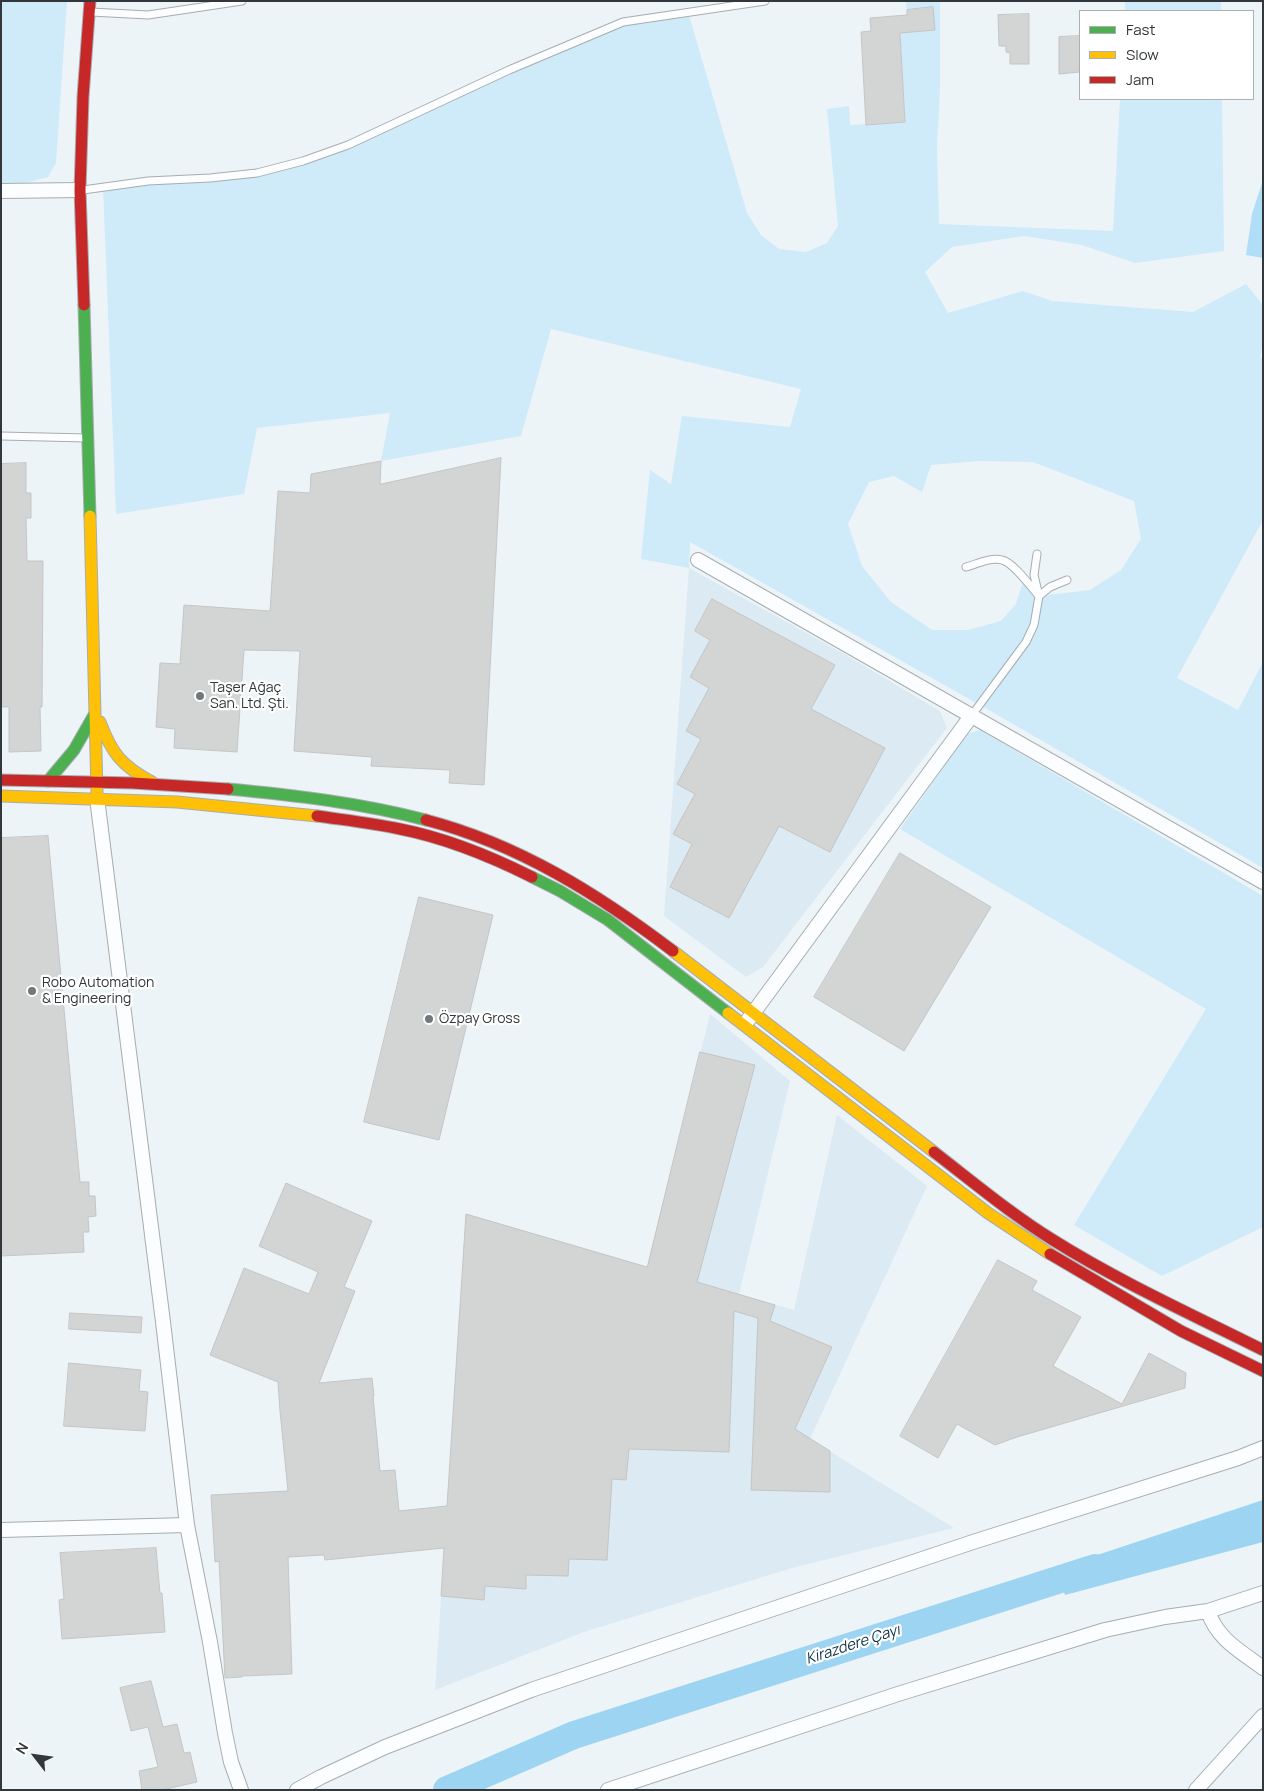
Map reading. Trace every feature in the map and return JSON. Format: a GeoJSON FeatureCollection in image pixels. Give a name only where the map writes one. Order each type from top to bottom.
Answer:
{"type":"FeatureCollection","features":[{"type":"Feature","properties":{"kind":"main road"},"geometry":{"type":"LineString","coordinates":[[89,7],[83,97],[80,190],[96,711],[96,798]]}},
{"type":"Feature","properties":{"kind":"main road"},"geometry":{"type":"LineString","coordinates":[[48,781],[79,745],[96,711]]}},
{"type":"Feature","properties":{"kind":"main road"},"geometry":{"type":"LineString","coordinates":[[96,711],[107,743],[116,758],[125,767],[156,785]]}},
{"type":"Feature","properties":{"kind":"main road"},"geometry":{"type":"LineString","coordinates":[[1,780],[97,782],[242,789],[310,797],[395,812],[446,826],[485,839],[542,864],[630,918],[950,1165],[1047,1236],[1086,1259],[1263,1350]]}},
{"type":"Feature","properties":{"kind":"main road"},"geometry":{"type":"LineString","coordinates":[[1,796],[177,802],[331,817],[402,829],[465,847],[526,873],[588,908],[615,926],[1019,1235],[1070,1267],[1185,1333],[1232,1358],[1263,1371]]}},
{"type":"Feature","properties":{"kind":"street"},"geometry":{"type":"LineString","coordinates":[[1,191],[80,190]]}},
{"type":"Feature","properties":{"kind":"street"},"geometry":{"type":"LineString","coordinates":[[698,560],[1263,882]]}},
{"type":"Feature","properties":{"kind":"street"},"geometry":{"type":"LineString","coordinates":[[745,1025],[972,715]]}},
{"type":"Feature","properties":{"kind":"street"},"geometry":{"type":"LineString","coordinates":[[96,798],[187,1524],[210,1642],[224,1733],[240,1790]]}},
{"type":"Feature","properties":{"kind":"street"},"geometry":{"type":"LineString","coordinates":[[297,1790],[385,1747],[531,1690],[964,1545],[1238,1458],[1263,1448]]}},
{"type":"Feature","properties":{"kind":"street"},"geometry":{"type":"LineString","coordinates":[[1,1530],[187,1524]]}},
{"type":"Feature","properties":{"kind":"street"},"geometry":{"type":"LineString","coordinates":[[608,1790],[888,1697],[1106,1630],[1165,1617],[1208,1612],[1263,1593]]}},
{"type":"Feature","properties":{"kind":"street"},"geometry":{"type":"LineString","coordinates":[[1208,1612],[1212,1624],[1222,1637],[1263,1668]]}},
{"type":"Feature","properties":{"kind":"street"},"geometry":{"type":"LineString","coordinates":[[1196,1790],[1263,1716]]}},
{"type":"Feature","properties":{"kind":"lane"},"geometry":{"type":"LineString","coordinates":[[89,7],[148,15],[242,1]]}},
{"type":"Feature","properties":{"kind":"lane"},"geometry":{"type":"LineString","coordinates":[[80,190],[148,181],[210,178],[257,173],[303,161],[348,145],[509,70],[623,22],[765,1]]}},
{"type":"Feature","properties":{"kind":"lane"},"geometry":{"type":"LineString","coordinates":[[1,436],[87,438]]}},
{"type":"Feature","properties":{"kind":"lane"},"geometry":{"type":"LineString","coordinates":[[972,715],[1026,642],[1034,625],[1039,596],[1034,575],[1038,554]]}},
{"type":"Feature","properties":{"kind":"lane"},"geometry":{"type":"LineString","coordinates":[[966,567],[990,560],[1003,560],[1039,596]]}},
{"type":"Feature","properties":{"kind":"lane"},"geometry":{"type":"LineString","coordinates":[[1039,596],[1050,587],[1067,580]]}},
{"type":"Feature","properties":{"kind":"shaded area"},"geometry":{"type":"Polygon","coordinates":[[[1,1],[67,1],[56,163],[48,177],[13,186],[1,184],[1,1]]]}},
{"type":"Feature","properties":{"kind":"shaded area"},"geometry":{"type":"Polygon","coordinates":[[[906,1],[940,1],[940,89],[937,146],[939,224],[1113,231],[1120,100],[1222,100],[1224,251],[1135,263],[1082,245],[1024,236],[952,247],[925,272],[948,313],[1023,291],[1052,301],[1193,312],[1246,284],[1263,305],[1263,341],[1260,358],[1263,357],[1263,520],[1177,678],[1238,710],[1263,662],[1263,868],[980,705],[690,542],[689,568],[641,559],[650,470],[671,484],[682,416],[790,427],[801,389],[551,329],[521,436],[381,461],[390,413],[257,428],[244,494],[116,514],[103,187],[257,173],[348,145],[623,22],[688,12],[747,213],[761,235],[779,249],[806,252],[827,243],[838,226],[827,109],[849,106],[850,125],[905,122],[900,27],[908,25],[906,1]],[[978,461],[931,465],[922,492],[894,476],[869,482],[848,524],[862,566],[891,602],[932,630],[968,630],[1001,621],[1016,604],[1024,579],[1039,596],[1090,590],[1121,570],[1141,539],[1134,501],[1033,462],[978,461]]]}},
{"type":"Feature","properties":{"kind":"shaded area"},"geometry":{"type":"Polygon","coordinates":[[[1125,1],[1221,1],[1221,10],[1125,10],[1125,1]]]}},
{"type":"Feature","properties":{"kind":"shaded area"},"geometry":{"type":"Polygon","coordinates":[[[1263,180],[1263,258],[1246,255],[1252,214],[1263,180]]]}},
{"type":"Feature","properties":{"kind":"shaded area"},"geometry":{"type":"Polygon","coordinates":[[[689,568],[841,652],[940,711],[947,728],[763,967],[746,977],[664,916],[689,568]]]}},
{"type":"Feature","properties":{"kind":"shaded area"},"geometry":{"type":"Polygon","coordinates":[[[980,730],[1263,896],[1263,1227],[1162,1276],[1074,1225],[1206,1009],[900,829],[967,734],[980,730]]]}},
{"type":"Feature","properties":{"kind":"shaded area"},"geometry":{"type":"Polygon","coordinates":[[[710,1014],[790,1081],[739,1294],[794,1310],[837,1115],[927,1186],[810,1439],[954,1528],[792,1568],[584,1632],[435,1690],[466,1214],[647,1267],[710,1014]]]}},
{"type":"Feature","properties":{"kind":"shaded area"},"geometry":{"type":"Polygon","coordinates":[[[1263,1500],[1263,1542],[1065,1595],[1055,1569],[1263,1500]]]}},
{"type":"Feature","properties":{"kind":"building"},"geometry":{"type":"Polygon","coordinates":[[[933,7],[935,30],[900,33],[905,122],[866,125],[861,32],[871,31],[870,18],[907,15],[907,10],[933,7]]]}},
{"type":"Feature","properties":{"kind":"building"},"geometry":{"type":"Polygon","coordinates":[[[1029,14],[1029,64],[1010,64],[1010,53],[1006,52],[1006,46],[999,46],[998,15],[1029,14]]]}},
{"type":"Feature","properties":{"kind":"building"},"geometry":{"type":"Polygon","coordinates":[[[1079,36],[1079,72],[1059,74],[1059,37],[1079,36]]]}},
{"type":"Feature","properties":{"kind":"building"},"geometry":{"type":"Polygon","coordinates":[[[501,458],[484,785],[449,783],[450,770],[371,766],[372,757],[294,751],[300,651],[244,650],[237,752],[174,748],[175,729],[156,727],[160,663],[180,664],[184,605],[270,611],[278,491],[310,493],[311,474],[381,461],[380,484],[501,458]]]}},
{"type":"Feature","properties":{"kind":"building"},"geometry":{"type":"Polygon","coordinates":[[[26,463],[26,493],[31,493],[31,518],[26,518],[27,561],[43,561],[41,751],[9,752],[9,707],[1,707],[1,464],[26,463]]]}},
{"type":"Feature","properties":{"kind":"building"},"geometry":{"type":"Polygon","coordinates":[[[712,599],[835,665],[811,709],[885,748],[830,852],[779,826],[729,918],[670,887],[692,844],[673,834],[695,794],[677,784],[701,739],[686,731],[709,688],[690,677],[710,640],[695,631],[712,599]]]}},
{"type":"Feature","properties":{"kind":"building","name":"Robo Automation & Engineering"},"geometry":{"type":"Polygon","coordinates":[[[48,836],[80,1182],[89,1182],[89,1196],[95,1196],[96,1216],[88,1217],[89,1232],[83,1232],[84,1252],[1,1256],[1,838],[48,836]]]}},
{"type":"Feature","properties":{"kind":"building"},"geometry":{"type":"Polygon","coordinates":[[[900,853],[991,907],[904,1051],[814,997],[900,853]]]}},
{"type":"Feature","properties":{"kind":"building","name":"Özpay Gross"},"geometry":{"type":"Polygon","coordinates":[[[419,897],[493,915],[439,1140],[364,1122],[419,897]]]}},
{"type":"Feature","properties":{"kind":"building"},"geometry":{"type":"Polygon","coordinates":[[[700,1052],[755,1065],[697,1282],[775,1305],[770,1321],[832,1347],[795,1429],[830,1451],[830,1492],[751,1490],[758,1318],[734,1311],[729,1452],[629,1449],[626,1480],[612,1479],[607,1560],[569,1559],[568,1576],[526,1575],[526,1589],[485,1586],[484,1600],[441,1596],[444,1548],[325,1560],[324,1555],[288,1557],[292,1674],[225,1678],[219,1561],[215,1562],[211,1495],[288,1491],[278,1382],[210,1355],[244,1268],[309,1294],[318,1272],[259,1246],[286,1183],[372,1221],[344,1287],[355,1291],[319,1383],[372,1378],[380,1471],[395,1470],[399,1511],[447,1506],[466,1214],[647,1267],[700,1052]]]}},
{"type":"Feature","properties":{"kind":"building"},"geometry":{"type":"Polygon","coordinates":[[[998,1260],[1037,1281],[1032,1290],[1081,1317],[1053,1366],[1122,1404],[1149,1353],[1186,1373],[1185,1388],[995,1445],[957,1424],[938,1458],[900,1436],[998,1260]]]}},
{"type":"Feature","properties":{"kind":"building"},"geometry":{"type":"Polygon","coordinates":[[[70,1313],[142,1317],[141,1333],[69,1329],[70,1313]]]}},
{"type":"Feature","properties":{"kind":"building"},"geometry":{"type":"Polygon","coordinates":[[[69,1363],[141,1370],[139,1391],[148,1392],[145,1431],[64,1426],[69,1363]]]}},
{"type":"Feature","properties":{"kind":"building"},"geometry":{"type":"Polygon","coordinates":[[[156,1548],[165,1632],[62,1639],[59,1600],[64,1599],[60,1553],[156,1548]]]}},
{"type":"Feature","properties":{"kind":"building"},"geometry":{"type":"Polygon","coordinates":[[[151,1681],[163,1727],[177,1724],[184,1753],[190,1752],[197,1782],[162,1790],[142,1790],[139,1771],[158,1767],[148,1727],[131,1731],[120,1688],[151,1681]]]}},
{"type":"Feature","properties":{"kind":"waterway","name":"Kirazdere Çayı"},"geometry":{"type":"LineString","coordinates":[[447,1790],[574,1735],[1095,1568]]}},
{"type":"Feature","properties":{"kind":"traffic: fast"},"geometry":{"type":"LineString","coordinates":[[84,305],[90,516]]}},
{"type":"Feature","properties":{"kind":"traffic: fast"},"geometry":{"type":"LineString","coordinates":[[48,781],[74,750],[94,715]]}},
{"type":"Feature","properties":{"kind":"traffic: fast"},"geometry":{"type":"LineString","coordinates":[[228,789],[327,800],[426,820]]}},
{"type":"Feature","properties":{"kind":"traffic: fast"},"geometry":{"type":"LineString","coordinates":[[532,877],[560,891],[608,920],[728,1013]]}},
{"type":"Feature","properties":{"kind":"traffic: slow"},"geometry":{"type":"LineString","coordinates":[[90,516],[97,793]]}},
{"type":"Feature","properties":{"kind":"traffic: slow"},"geometry":{"type":"LineString","coordinates":[[100,722],[109,743],[119,758],[152,782]]}},
{"type":"Feature","properties":{"kind":"traffic: slow"},"geometry":{"type":"LineString","coordinates":[[1,796],[177,802],[317,816]]}},
{"type":"Feature","properties":{"kind":"traffic: slow"},"geometry":{"type":"LineString","coordinates":[[673,951],[934,1152]]}},
{"type":"Feature","properties":{"kind":"traffic: slow"},"geometry":{"type":"LineString","coordinates":[[728,1013],[988,1213],[1050,1254]]}},
{"type":"Feature","properties":{"kind":"traffic: jam"},"geometry":{"type":"LineString","coordinates":[[84,305],[80,190],[83,97],[90,1]]}},
{"type":"Feature","properties":{"kind":"traffic: jam"},"geometry":{"type":"LineString","coordinates":[[1,780],[133,783],[228,789]]}},
{"type":"Feature","properties":{"kind":"traffic: jam"},"geometry":{"type":"LineString","coordinates":[[317,816],[369,823],[434,837],[484,855],[532,877]]}},
{"type":"Feature","properties":{"kind":"traffic: jam"},"geometry":{"type":"LineString","coordinates":[[426,820],[460,830],[493,843],[556,873],[616,910],[673,951]]}},
{"type":"Feature","properties":{"kind":"traffic: jam"},"geometry":{"type":"LineString","coordinates":[[934,1152],[992,1198],[1053,1240],[1157,1298],[1263,1350]]}},
{"type":"Feature","properties":{"kind":"traffic: jam"},"geometry":{"type":"LineString","coordinates":[[1050,1254],[1181,1331],[1263,1371]]}},
{"type":"Feature","properties":{"kind":"place","name":"Taşer Ağaç San. Ltd. Şti."},"geometry":{"type":"Point","coordinates":[200,696]}},
{"type":"Feature","properties":{"kind":"place","name":"Robo Automation & Engineering"},"geometry":{"type":"Point","coordinates":[32,991]}},
{"type":"Feature","properties":{"kind":"place","name":"Özpay Gross"},"geometry":{"type":"Point","coordinates":[429,1019]}}]}
